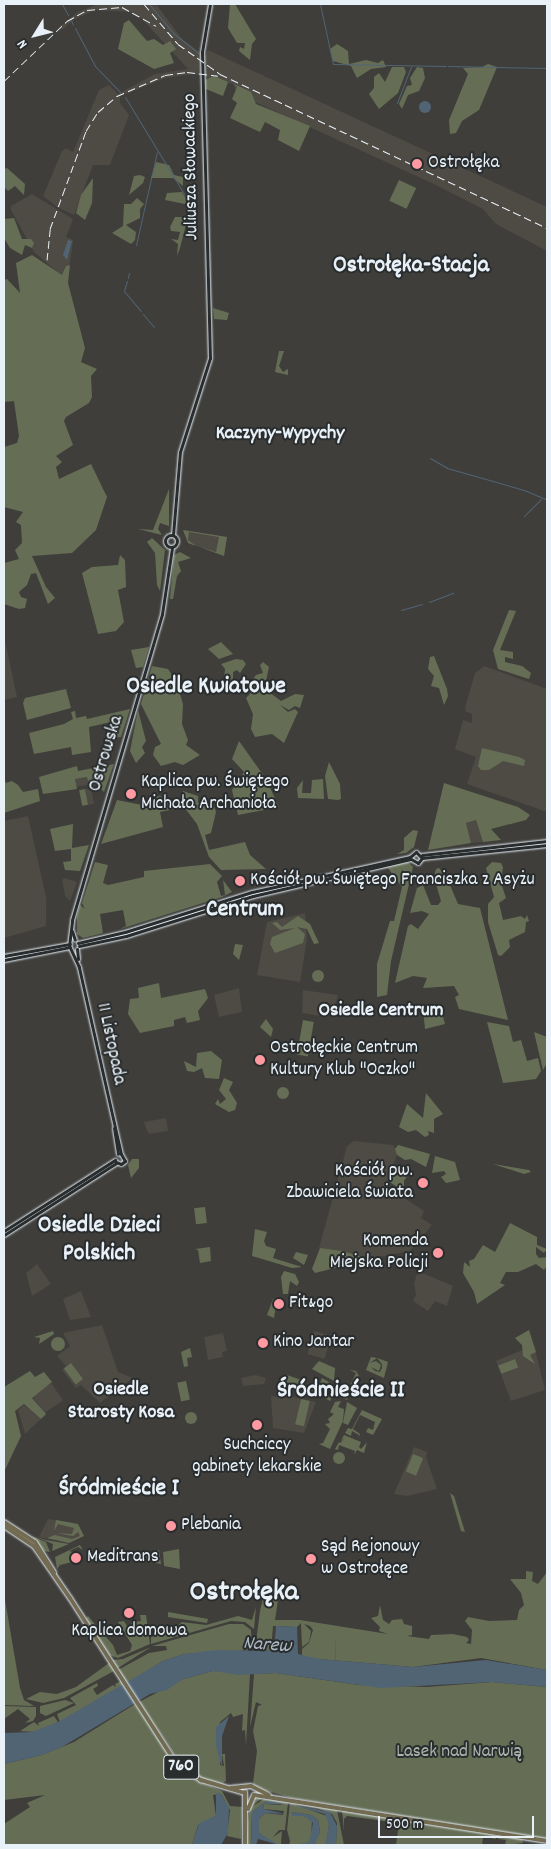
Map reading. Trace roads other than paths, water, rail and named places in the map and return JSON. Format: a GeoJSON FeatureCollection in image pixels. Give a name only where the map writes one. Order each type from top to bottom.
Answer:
{"type":"FeatureCollection","features":[{"type":"Feature","properties":{"kind":"main road","name":"Juliusza Słowackiego"},"geometry":{"type":"LineString","coordinates":[[171,535],[180,452],[207,373],[210,330],[202,52],[210,4]]}},
{"type":"Feature","properties":{"kind":"main road"},"geometry":{"type":"LineString","coordinates":[[171,535],[177,542],[170,548],[164,540],[171,535]]}},
{"type":"Feature","properties":{"kind":"main road","name":"Ostrowska"},"geometry":{"type":"LineString","coordinates":[[74,945],[71,927],[75,904],[162,614],[170,548]]}},
{"type":"Feature","properties":{"kind":"main road"},"geometry":{"type":"LineString","coordinates":[[411,858],[418,863],[422,857],[547,843]]}},
{"type":"Feature","properties":{"kind":"main road"},"geometry":{"type":"LineString","coordinates":[[4,958],[126,936],[253,896],[411,858],[417,852],[422,857]]}},
{"type":"Feature","properties":{"kind":"main road","name":"11 Listopada"},"geometry":{"type":"LineString","coordinates":[[74,945],[119,1154]]}},
{"type":"Feature","properties":{"kind":"main road"},"geometry":{"type":"LineString","coordinates":[[4,1231],[116,1161],[125,1161],[119,1154],[116,1161],[4,1235]]}},
{"type":"Feature","properties":{"kind":"main road","name":"760"},"geometry":{"type":"LineString","coordinates":[[4,1524],[29,1536],[47,1557],[57,1578],[154,1731],[183,1769],[219,1788],[245,1794]]}},
{"type":"Feature","properties":{"kind":"main road","name":"760"},"geometry":{"type":"LineString","coordinates":[[4,1524],[32,1543],[47,1557]]}},
{"type":"Feature","properties":{"kind":"main road"},"geometry":{"type":"LineString","coordinates":[[245,1845],[245,1788],[251,1786],[280,1798]]}},
{"type":"Feature","properties":{"kind":"main road","name":"760"},"geometry":{"type":"LineString","coordinates":[[219,1788],[245,1788]]}},
{"type":"Feature","properties":{"kind":"main road"},"geometry":{"type":"LineString","coordinates":[[246,1813],[255,1788]]}},
{"type":"Feature","properties":{"kind":"main road"},"geometry":{"type":"LineString","coordinates":[[245,1794],[547,1841]]}},
{"type":"Feature","properties":{"kind":"water"},"geometry":{"type":"Polygon","coordinates":[[[423,101],[427,101],[431,107],[427,113],[423,113],[419,109],[419,105],[423,101]]]}},
{"type":"Feature","properties":{"kind":"water"},"geometry":{"type":"Polygon","coordinates":[[[68,240],[72,241],[67,260],[63,255],[68,240]]]}},
{"type":"Feature","properties":{"kind":"water"},"geometry":{"type":"Polygon","coordinates":[[[276,1626],[297,1627],[298,1654],[319,1659],[413,1667],[486,1660],[547,1670],[547,1687],[492,1682],[381,1688],[276,1673],[239,1675],[213,1671],[183,1679],[167,1690],[150,1694],[62,1747],[42,1755],[4,1764],[4,1733],[32,1732],[58,1722],[163,1661],[184,1654],[216,1650],[274,1651],[276,1626]]]}},
{"type":"Feature","properties":{"kind":"water"},"geometry":{"type":"Polygon","coordinates":[[[229,1716],[222,1736],[222,1768],[216,1746],[216,1727],[229,1716]]]}},
{"type":"Feature","properties":{"kind":"water"},"geometry":{"type":"Polygon","coordinates":[[[216,1793],[220,1793],[229,1807],[228,1833],[221,1845],[192,1845],[199,1823],[216,1816],[216,1793]]]}},
{"type":"Feature","properties":{"kind":"water"},"geometry":{"type":"Polygon","coordinates":[[[267,1801],[285,1804],[263,1804],[264,1809],[285,1814],[265,1813],[259,1819],[259,1833],[279,1845],[258,1839],[256,1845],[251,1845],[252,1812],[267,1801]]]}},
{"type":"Feature","properties":{"kind":"water"},"geometry":{"type":"Polygon","coordinates":[[[292,1805],[330,1812],[337,1826],[336,1845],[325,1845],[329,1825],[325,1814],[292,1805]]]}},
{"type":"Feature","properties":{"kind":"water"},"geometry":{"type":"Polygon","coordinates":[[[291,1812],[311,1815],[318,1820],[320,1832],[315,1844],[294,1845],[309,1842],[313,1823],[304,1816],[292,1816],[291,1812]]]}},
{"type":"Feature","properties":{"kind":"waterway"},"geometry":{"type":"LineString","coordinates":[[62,4],[68,15]]}},
{"type":"Feature","properties":{"kind":"waterway"},"geometry":{"type":"LineString","coordinates":[[149,4],[173,33],[199,53]]}},
{"type":"Feature","properties":{"kind":"waterway"},"geometry":{"type":"LineString","coordinates":[[320,4],[333,64],[446,66]]}},
{"type":"Feature","properties":{"kind":"waterway"},"geometry":{"type":"LineString","coordinates":[[71,20],[73,25]]}},
{"type":"Feature","properties":{"kind":"waterway"},"geometry":{"type":"LineString","coordinates":[[75,28],[95,66],[120,92]]}},
{"type":"Feature","properties":{"kind":"waterway"},"geometry":{"type":"LineString","coordinates":[[448,66],[547,68]]}},
{"type":"Feature","properties":{"kind":"waterway"},"geometry":{"type":"LineString","coordinates":[[397,103],[411,67]]}},
{"type":"Feature","properties":{"kind":"waterway"},"geometry":{"type":"LineString","coordinates":[[125,97],[191,205],[189,210]]}},
{"type":"Feature","properties":{"kind":"waterway"},"geometry":{"type":"LineString","coordinates":[[136,245],[157,152]]}},
{"type":"Feature","properties":{"kind":"waterway"},"geometry":{"type":"LineString","coordinates":[[128,278],[129,273]]}},
{"type":"Feature","properties":{"kind":"waterway"},"geometry":{"type":"LineString","coordinates":[[127,281],[124,291],[141,311]]}},
{"type":"Feature","properties":{"kind":"waterway"},"geometry":{"type":"LineString","coordinates":[[143,314],[154,327]]}},
{"type":"Feature","properties":{"kind":"waterway"},"geometry":{"type":"LineString","coordinates":[[430,458],[447,468],[524,490],[547,500]]}},
{"type":"Feature","properties":{"kind":"waterway"},"geometry":{"type":"LineString","coordinates":[[524,516],[541,499]]}},
{"type":"Feature","properties":{"kind":"waterway"},"geometry":{"type":"LineString","coordinates":[[429,602],[453,593]]}},
{"type":"Feature","properties":{"kind":"waterway"},"geometry":{"type":"LineString","coordinates":[[401,610],[422,604]]}},
{"type":"Feature","properties":{"kind":"waterway"},"geometry":{"type":"LineString","coordinates":[[335,1641],[335,1659]]}},
{"type":"Feature","properties":{"kind":"railway"},"geometry":{"type":"LineString","coordinates":[[144,4],[178,44],[220,74],[547,228]]}},
{"type":"Feature","properties":{"kind":"railway"},"geometry":{"type":"LineString","coordinates":[[4,81],[67,21],[87,10],[122,7],[156,26]]}},
{"type":"Feature","properties":{"kind":"railway"},"geometry":{"type":"LineString","coordinates":[[47,260],[50,229],[86,131],[98,112],[117,96],[165,75],[187,72],[218,76]]}},
{"type":"Feature","properties":{"kind":"place","name":"Ostrołęka"},"geometry":{"type":"Point","coordinates":[417,164]}},
{"type":"Feature","properties":{"kind":"place","name":"Kaplica pw. Świętego Michała Archanioła"},"geometry":{"type":"Point","coordinates":[131,794]}},
{"type":"Feature","properties":{"kind":"place","name":"Kościół pw. Świętego Franciszka z Asyżu"},"geometry":{"type":"Point","coordinates":[240,881]}},
{"type":"Feature","properties":{"kind":"place","name":"Ostrołęckie Centrum Kultury Klub \"Oczko\""},"geometry":{"type":"Point","coordinates":[260,1060]}},
{"type":"Feature","properties":{"kind":"place","name":"Kościół pw. Zbawiciela Świata"},"geometry":{"type":"Point","coordinates":[423,1183]}},
{"type":"Feature","properties":{"kind":"place","name":"Komenda Miejska Policji"},"geometry":{"type":"Point","coordinates":[438,1253]}},
{"type":"Feature","properties":{"kind":"place","name":"Fit&go"},"geometry":{"type":"Point","coordinates":[279,1304]}},
{"type":"Feature","properties":{"kind":"place","name":"Kino Jantar"},"geometry":{"type":"Point","coordinates":[263,1343]}},
{"type":"Feature","properties":{"kind":"place","name":"Suchciccy gabinety lekarskie"},"geometry":{"type":"Point","coordinates":[257,1425]}},
{"type":"Feature","properties":{"kind":"place","name":"Plebania"},"geometry":{"type":"Point","coordinates":[171,1526]}},
{"type":"Feature","properties":{"kind":"place","name":"Meditrans"},"geometry":{"type":"Point","coordinates":[76,1558]}},
{"type":"Feature","properties":{"kind":"place","name":"Sąd Rejonowy w Ostrołęce"},"geometry":{"type":"Point","coordinates":[311,1559]}},
{"type":"Feature","properties":{"kind":"place","name":"Kaplica domowa"},"geometry":{"type":"Point","coordinates":[129,1613]}},
{"type":"Feature","properties":{"kind":"district","name":"Ostrołęka-Stacja"},"geometry":{"type":"Point","coordinates":[411,267]}},
{"type":"Feature","properties":{"kind":"district","name":"Kaczyny-Wypychy"},"geometry":{"type":"Point","coordinates":[280,434]}},
{"type":"Feature","properties":{"kind":"district","name":"Osiedle Kwiatowe"},"geometry":{"type":"Point","coordinates":[206,688]}},
{"type":"Feature","properties":{"kind":"district","name":"Centrum"},"geometry":{"type":"Point","coordinates":[245,911]}},
{"type":"Feature","properties":{"kind":"district","name":"Osiedle Centrum"},"geometry":{"type":"Point","coordinates":[381,1011]}},
{"type":"Feature","properties":{"kind":"district","name":"Osiedle Dzieci Polskich"},"geometry":{"type":"Point","coordinates":[99,1241]}},
{"type":"Feature","properties":{"kind":"district","name":"Śródmieście II"},"geometry":{"type":"Point","coordinates":[341,1392]}},
{"type":"Feature","properties":{"kind":"district","name":"Osiedle Starosty Kosa"},"geometry":{"type":"Point","coordinates":[121,1402]}},
{"type":"Feature","properties":{"kind":"district","name":"Śródmieście I"},"geometry":{"type":"Point","coordinates":[119,1490]}},
{"type":"Feature","properties":{"kind":"district","name":"Ostrołęka"},"geometry":{"type":"Point","coordinates":[244,1594]}},
{"type":"Feature","properties":{"kind":"water label","name":"Narew"},"geometry":{"type":"Point","coordinates":[267,1646]}},
{"type":"Feature","properties":{"kind":"park label","name":"Lasek nad Narwią"},"geometry":{"type":"Point","coordinates":[459,1753]}}]}
